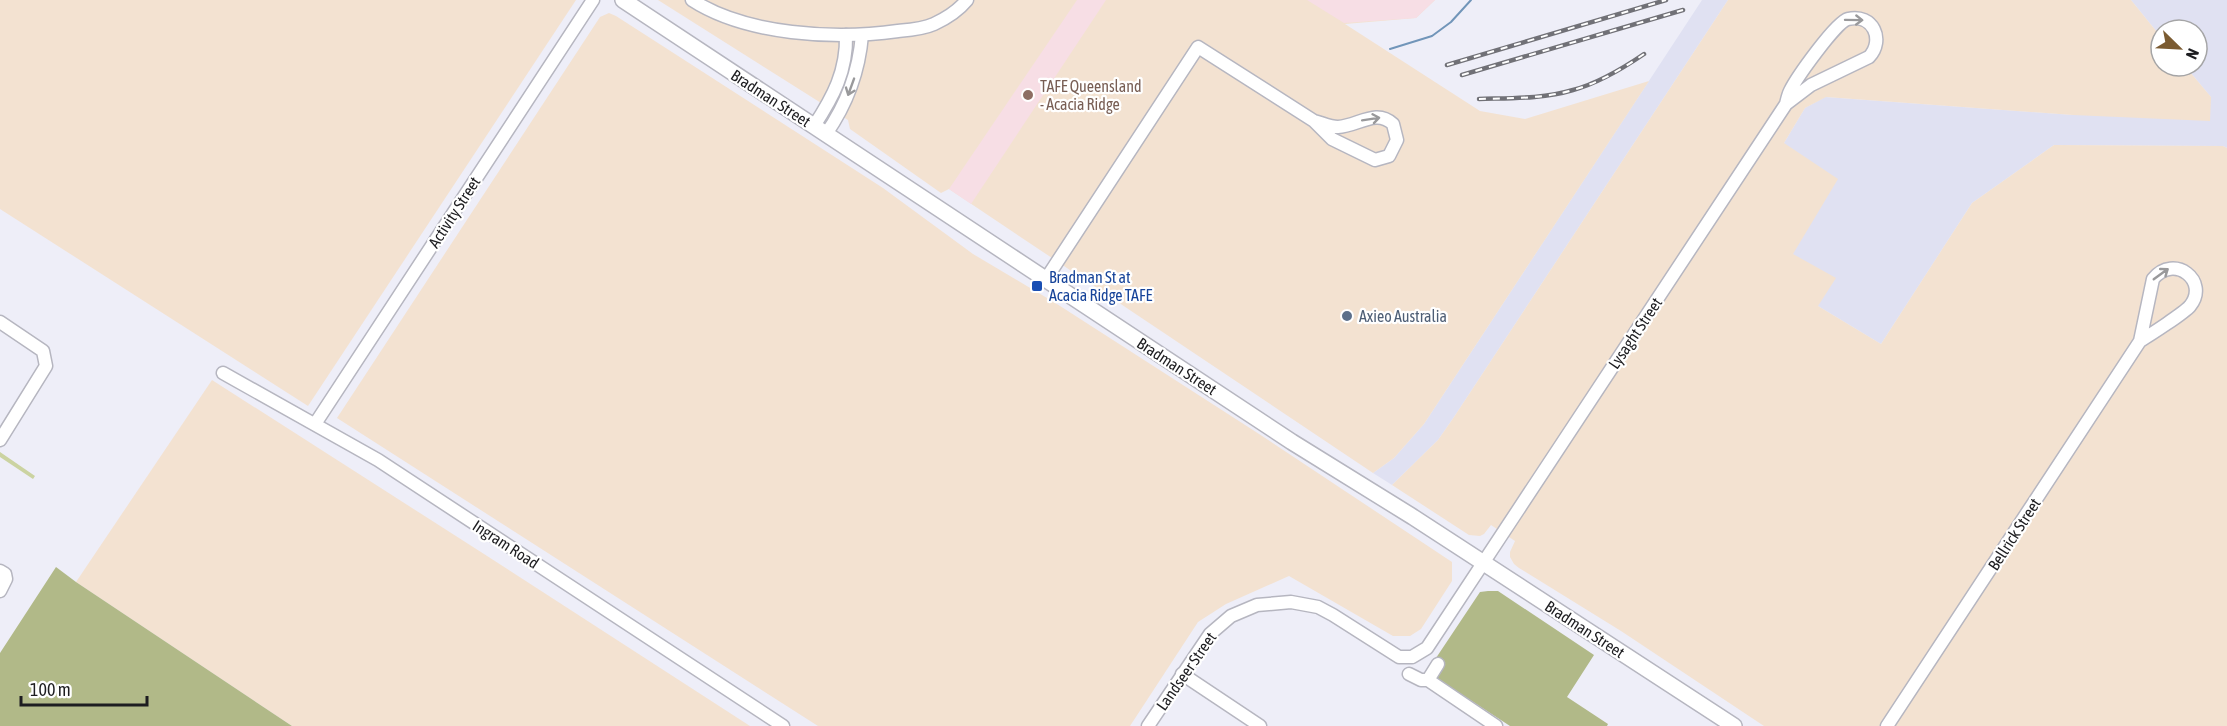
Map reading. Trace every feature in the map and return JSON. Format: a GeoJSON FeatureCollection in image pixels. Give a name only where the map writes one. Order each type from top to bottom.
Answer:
{"type":"FeatureCollection","features":[{"type":"Feature","properties":{"kind":"main road","name":"Bradman Street"},"geometry":{"type":"LineString","coordinates":[[623,0],[1292,442],[1484,563],[1734,726]]}},
{"type":"Feature","properties":{"kind":"street","name":"Activity Street"},"geometry":{"type":"LineString","coordinates":[[315,424],[593,0]]}},
{"type":"Feature","properties":{"kind":"street"},"geometry":{"type":"LineString","coordinates":[[692,0],[723,15],[763,26],[800,33],[846,35],[932,26],[958,10],[967,0]]}},
{"type":"Feature","properties":{"kind":"street","name":"Lysaght Street"},"geometry":{"type":"LineString","coordinates":[[1484,563],[1786,104],[1790,92],[1839,23],[1852,18],[1870,23],[1877,41],[1869,57],[1811,85],[1786,104]]}},
{"type":"Feature","properties":{"kind":"street"},"geometry":{"type":"LineString","coordinates":[[820,130],[842,74],[846,58],[846,35]]}},
{"type":"Feature","properties":{"kind":"street"},"geometry":{"type":"LineString","coordinates":[[820,130],[838,115],[853,83],[861,52],[862,35]]}},
{"type":"Feature","properties":{"kind":"street"},"geometry":{"type":"LineString","coordinates":[[1046,279],[1198,47],[1314,122],[1332,139],[1375,160],[1389,156],[1397,140],[1394,124],[1384,118],[1372,117],[1337,127],[1314,122]]}},
{"type":"Feature","properties":{"kind":"street","name":"Bellrick Street"},"geometry":{"type":"LineString","coordinates":[[1887,726],[2140,341],[2153,279],[2160,272],[2169,268],[2185,272],[2195,283],[2195,296],[2192,303],[2140,341]]}},
{"type":"Feature","properties":{"kind":"street"},"geometry":{"type":"LineString","coordinates":[[0,322],[43,351],[46,366],[0,440]]}},
{"type":"Feature","properties":{"kind":"street","name":"Ingram Road"},"geometry":{"type":"LineString","coordinates":[[222,373],[378,460],[783,726]]}},
{"type":"Feature","properties":{"kind":"street","name":"Landseer Street"},"geometry":{"type":"LineString","coordinates":[[1148,726],[1203,643],[1223,622],[1246,609],[1278,602],[1303,603],[1318,607],[1396,655],[1408,658],[1417,655],[1429,646],[1484,563]]}},
{"type":"Feature","properties":{"kind":"street"},"geometry":{"type":"LineString","coordinates":[[0,571],[5,574],[6,579],[0,591]]}},
{"type":"Feature","properties":{"kind":"street"},"geometry":{"type":"LineString","coordinates":[[1428,680],[1438,664]]}},
{"type":"Feature","properties":{"kind":"street"},"geometry":{"type":"LineString","coordinates":[[1182,674],[1260,726]]}},
{"type":"Feature","properties":{"kind":"street"},"geometry":{"type":"LineString","coordinates":[[1409,674],[1422,680],[1428,680],[1497,726]]}},
{"type":"Feature","properties":{"kind":"shaded area"},"geometry":{"type":"Polygon","coordinates":[[[0,0],[576,0],[308,406],[0,209],[0,0]]]}},
{"type":"Feature","properties":{"kind":"shaded area"},"geometry":{"type":"Polygon","coordinates":[[[658,0],[1435,0],[1416,18],[1345,24],[1480,111],[1525,119],[1649,81],[1424,424],[1394,458],[1373,473],[949,189],[941,193],[850,129],[848,120],[658,0]]]}},
{"type":"Feature","properties":{"kind":"shaded area","name":"TAFE Queensland - Acacia Ridge"},"geometry":{"type":"Polygon","coordinates":[[[1077,0],[1106,0],[971,204],[949,189],[1077,0]]]}},
{"type":"Feature","properties":{"kind":"shaded area"},"geometry":{"type":"Polygon","coordinates":[[[1307,0],[1435,0],[1416,18],[1344,23],[1307,0]]]}},
{"type":"Feature","properties":{"kind":"shaded area"},"geometry":{"type":"Polygon","coordinates":[[[1702,0],[1728,0],[1454,417],[1438,440],[1392,485],[1373,473],[1394,458],[1424,424],[1702,0]]]}},
{"type":"Feature","properties":{"kind":"shaded area"},"geometry":{"type":"Polygon","coordinates":[[[1728,0],[2131,0],[2149,22],[2149,78],[2195,78],[2211,97],[2210,121],[2073,115],[1826,97],[1805,108],[1784,143],[1838,179],[1793,254],[1836,278],[1818,306],[1881,344],[1972,203],[2054,145],[2223,146],[2227,148],[2227,726],[1764,726],[1621,631],[1519,568],[1510,557],[1515,541],[1491,525],[1480,536],[1469,535],[1392,485],[1438,440],[1728,0]]]}},
{"type":"Feature","properties":{"kind":"shaded area"},"geometry":{"type":"Polygon","coordinates":[[[2131,0],[2227,0],[2227,148],[2223,146],[2054,145],[1972,203],[1881,344],[1818,306],[1793,254],[1784,143],[1805,108],[1825,97],[2073,115],[2211,97],[2195,78],[2209,78],[2209,18],[2149,18],[2149,22],[2131,0]]]}},
{"type":"Feature","properties":{"kind":"shaded area"},"geometry":{"type":"Polygon","coordinates":[[[609,13],[883,188],[973,254],[1057,304],[1452,562],[1452,581],[1421,629],[1410,636],[1393,636],[1289,576],[1226,604],[1198,622],[1130,726],[818,726],[337,418],[600,17],[609,13]]]}},
{"type":"Feature","properties":{"kind":"shaded area"},"geometry":{"type":"Polygon","coordinates":[[[212,380],[750,726],[292,726],[76,582],[212,380]]]}},
{"type":"Feature","properties":{"kind":"green space"},"geometry":{"type":"Polygon","coordinates":[[[0,452],[35,476],[33,479],[0,457],[0,452]]]}},
{"type":"Feature","properties":{"kind":"green space"},"geometry":{"type":"Polygon","coordinates":[[[56,567],[292,726],[0,726],[0,653],[56,567]]]}},
{"type":"Feature","properties":{"kind":"green space"},"geometry":{"type":"Polygon","coordinates":[[[1498,591],[1594,655],[1567,697],[1608,724],[1607,726],[1510,726],[1435,677],[1428,670],[1480,592],[1498,591]]]}},
{"type":"Feature","properties":{"kind":"waterway"},"geometry":{"type":"LineString","coordinates":[[1390,49],[1432,36],[1451,22],[1471,0]]}},
{"type":"Feature","properties":{"kind":"railway"},"geometry":{"type":"LineString","coordinates":[[1447,65],[1666,0]]}},
{"type":"Feature","properties":{"kind":"railway"},"geometry":{"type":"LineString","coordinates":[[1462,75],[1683,10]]}},
{"type":"Feature","properties":{"kind":"railway"},"geometry":{"type":"LineString","coordinates":[[1479,99],[1538,97],[1562,93],[1592,84],[1644,54]]}},
{"type":"Feature","properties":{"kind":"place","name":"TAFE Queensland - Acacia Ridge"},"geometry":{"type":"Point","coordinates":[1028,95]}},
{"type":"Feature","properties":{"kind":"place","name":"Bradman St at Acacia Ridge TAFE"},"geometry":{"type":"Point","coordinates":[1037,286]}},
{"type":"Feature","properties":{"kind":"place","name":"Axieo Australia"},"geometry":{"type":"Point","coordinates":[1347,316]}}]}
